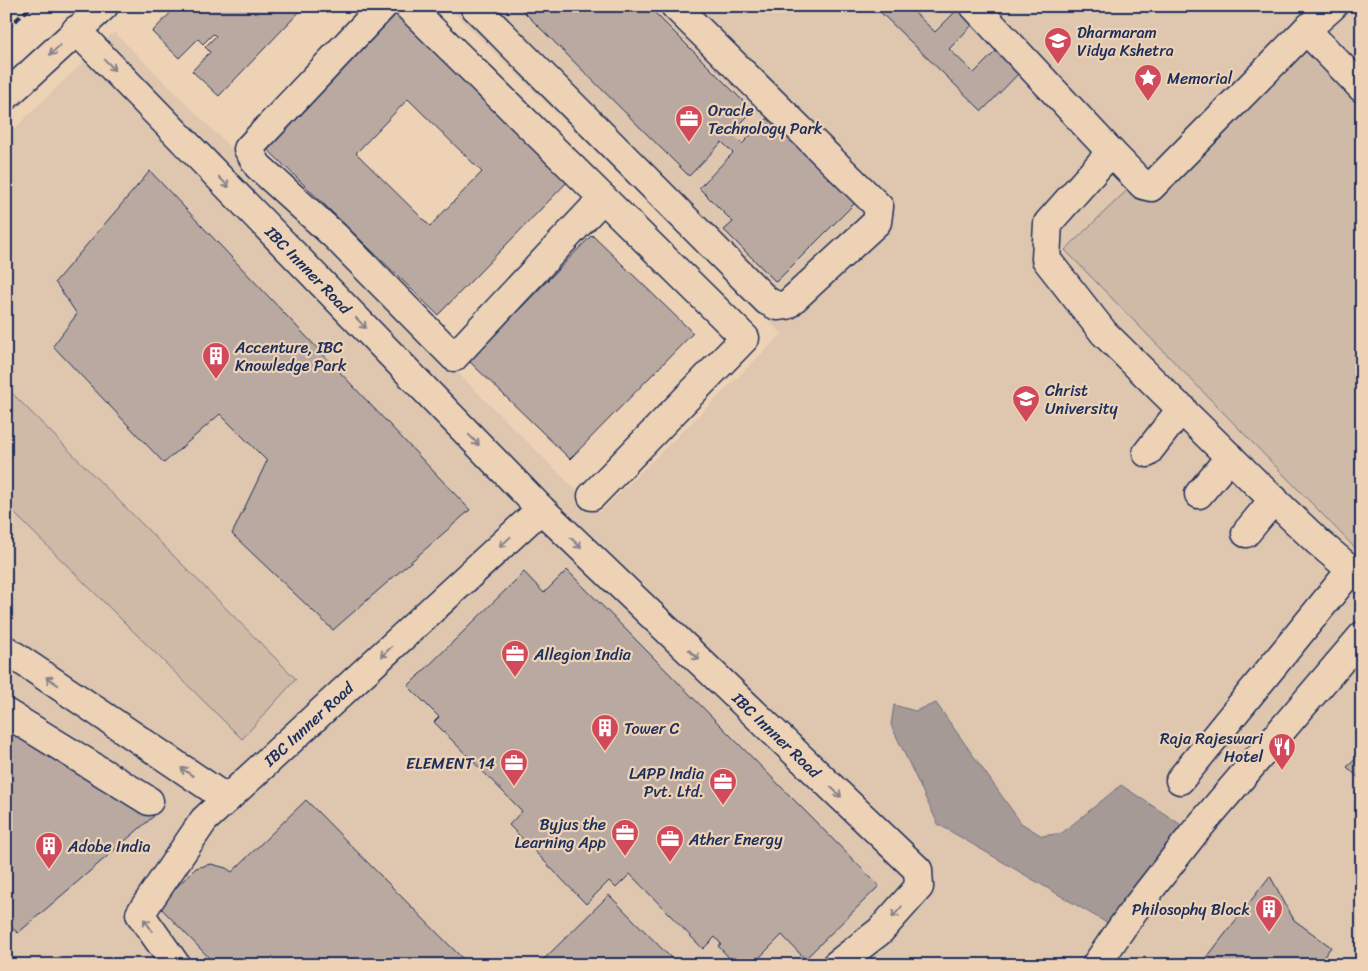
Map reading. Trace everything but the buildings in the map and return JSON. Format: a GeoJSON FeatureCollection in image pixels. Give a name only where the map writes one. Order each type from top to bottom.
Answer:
{"type":"FeatureCollection","features":[{"type":"Feature","properties":{"kind":"main road"},"geometry":{"type":"LineString","coordinates":[[6,96],[104,6]]}},
{"type":"Feature","properties":{"kind":"main road"},"geometry":{"type":"LineString","coordinates":[[383,6],[248,149],[258,166],[334,236],[454,357],[602,198]]}},
{"type":"Feature","properties":{"kind":"main road"},"geometry":{"type":"LineString","coordinates":[[408,6],[744,338],[592,496]]}},
{"type":"Feature","properties":{"kind":"main road"},"geometry":{"type":"LineString","coordinates":[[474,6],[767,301],[777,306],[787,305],[877,222],[879,207],[675,6]]}},
{"type":"Feature","properties":{"kind":"main road"},"geometry":{"type":"LineString","coordinates":[[974,6],[1143,185],[1151,187],[1306,30],[1333,6]]}},
{"type":"Feature","properties":{"kind":"main road","name":"IBC Innner Road"},"geometry":{"type":"LineString","coordinates":[[76,30],[541,509],[918,870],[919,887],[880,931],[836,965]]}},
{"type":"Feature","properties":{"kind":"main road"},"geometry":{"type":"LineString","coordinates":[[1306,30],[1362,88]]}},
{"type":"Feature","properties":{"kind":"main road"},"geometry":{"type":"LineString","coordinates":[[1111,152],[1048,223],[1046,259],[1104,333],[1274,499],[1356,574],[1180,780]]}},
{"type":"Feature","properties":{"kind":"main road"},"geometry":{"type":"LineString","coordinates":[[1147,453],[1182,408]]}},
{"type":"Feature","properties":{"kind":"main road"},"geometry":{"type":"LineString","coordinates":[[1199,494],[1230,456]]}},
{"type":"Feature","properties":{"kind":"main road"},"geometry":{"type":"LineString","coordinates":[[1246,533],[1274,499]]}},
{"type":"Feature","properties":{"kind":"main road","name":"IBC Innner Road"},"geometry":{"type":"LineString","coordinates":[[176,965],[140,914],[204,820],[541,509]]}},
{"type":"Feature","properties":{"kind":"main road"},"geometry":{"type":"LineString","coordinates":[[1096,965],[1134,910],[1194,833],[1362,636]]}},
{"type":"Feature","properties":{"kind":"main road"},"geometry":{"type":"LineString","coordinates":[[6,650],[227,799]]}},
{"type":"Feature","properties":{"kind":"main road"},"geometry":{"type":"LineString","coordinates":[[6,713],[149,801]]}},
{"type":"Feature","properties":{"kind":"shaded area"},"geometry":{"type":"Polygon","coordinates":[[[447,6],[1362,6],[1362,965],[6,965],[6,137],[114,32],[599,513],[782,334],[447,6]]]}},
{"type":"Feature","properties":{"kind":"shaded area"},"geometry":{"type":"Polygon","coordinates":[[[1292,31],[1362,103],[1362,555],[1065,250],[1292,31]]]}},
{"type":"Feature","properties":{"kind":"shaded area"},"geometry":{"type":"Polygon","coordinates":[[[6,387],[296,679],[242,739],[6,505],[6,387]]]}},
{"type":"Feature","properties":{"kind":"shaded area"},"geometry":{"type":"Polygon","coordinates":[[[936,703],[1021,823],[1042,836],[1062,833],[1121,785],[1186,828],[1107,923],[938,824],[891,725],[894,705],[915,711],[936,703]]]}},
{"type":"Feature","properties":{"kind":"railway"},"geometry":{"type":"LineString","coordinates":[[6,29],[32,6]]}},
{"type":"Feature","properties":{"kind":"place","name":"Dharmaram Vidya Kshetra"},"geometry":{"type":"Point","coordinates":[1058,65]}},
{"type":"Feature","properties":{"kind":"place","name":"Memorial"},"geometry":{"type":"Point","coordinates":[1148,102]}},
{"type":"Feature","properties":{"kind":"place","name":"Oracle Technology Park"},"geometry":{"type":"Point","coordinates":[689,143]}},
{"type":"Feature","properties":{"kind":"place","name":"Accenture, IBC Knowledge Park"},"geometry":{"type":"Point","coordinates":[216,380]}},
{"type":"Feature","properties":{"kind":"place","name":"Christ University"},"geometry":{"type":"Point","coordinates":[1026,423]}},
{"type":"Feature","properties":{"kind":"place","name":"Allegion India"},"geometry":{"type":"Point","coordinates":[515,678]}},
{"type":"Feature","properties":{"kind":"place","name":"Tower C"},"geometry":{"type":"Point","coordinates":[605,752]}},
{"type":"Feature","properties":{"kind":"place","name":"Raja Rajeswari Hotel"},"geometry":{"type":"Point","coordinates":[1282,771]}},
{"type":"Feature","properties":{"kind":"place","name":"ELEMENT 14"},"geometry":{"type":"Point","coordinates":[514,787]}},
{"type":"Feature","properties":{"kind":"place","name":"LAPP India Pvt. Ltd."},"geometry":{"type":"Point","coordinates":[723,806]}},
{"type":"Feature","properties":{"kind":"place","name":"Byjus the Learning App"},"geometry":{"type":"Point","coordinates":[625,857]}},
{"type":"Feature","properties":{"kind":"place","name":"Ather Energy"},"geometry":{"type":"Point","coordinates":[670,863]}},
{"type":"Feature","properties":{"kind":"place","name":"Adobe India"},"geometry":{"type":"Point","coordinates":[49,870]}},
{"type":"Feature","properties":{"kind":"place","name":"Philosophy Block"},"geometry":{"type":"Point","coordinates":[1269,933]}}]}
